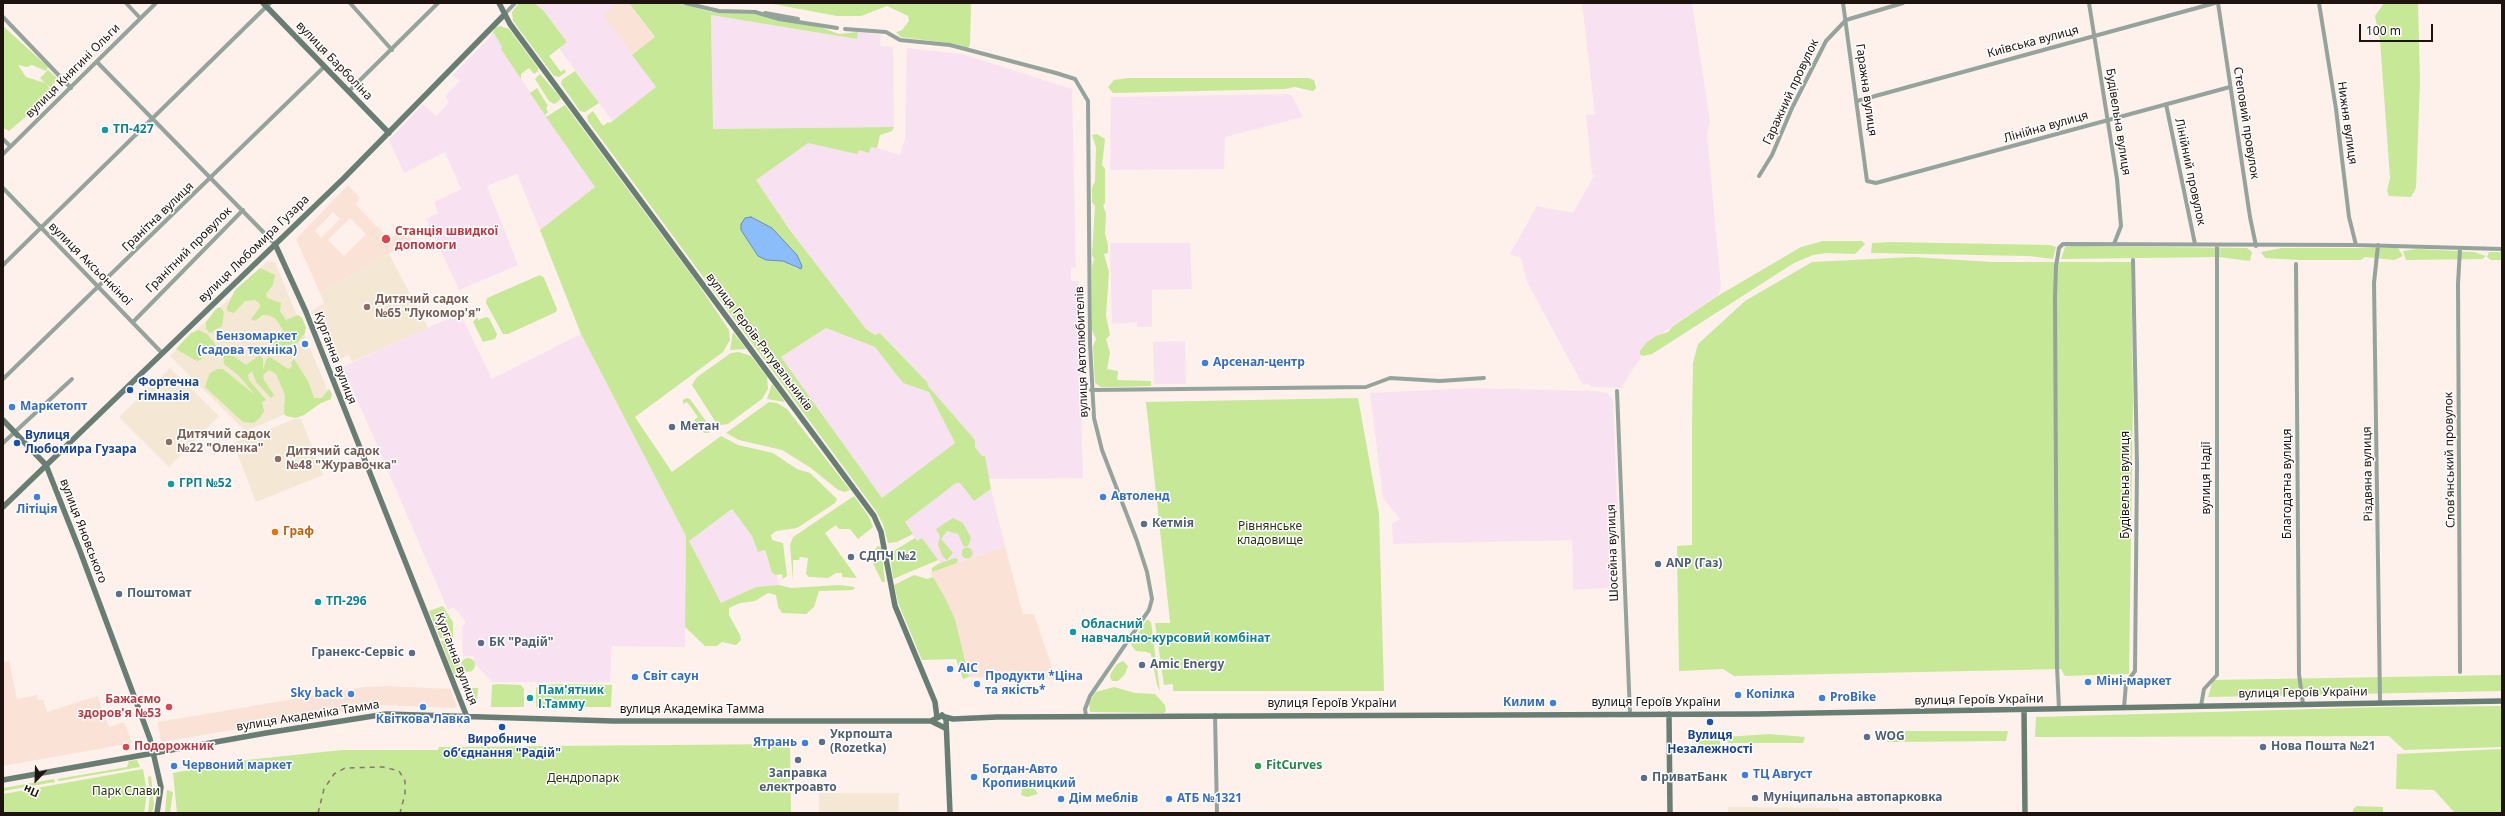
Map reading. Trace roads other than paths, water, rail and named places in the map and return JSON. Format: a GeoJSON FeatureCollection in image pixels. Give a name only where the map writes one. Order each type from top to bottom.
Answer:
{"type":"FeatureCollection","features":[{"type":"Feature","properties":{"kind":"main road","name":"вулиця Героїв-Рятувальників"},"geometry":{"type":"LineString","coordinates":[[499,3],[504,15],[874,516],[881,532],[895,606],[943,721],[950,813]]}},
{"type":"Feature","properties":{"kind":"main road","name":"вулиця Барболіна"},"geometry":{"type":"LineString","coordinates":[[267,4],[324,67],[389,133]]}},
{"type":"Feature","properties":{"kind":"main road","name":"вулиця Любомира Гузара"},"geometry":{"type":"LineString","coordinates":[[3,507],[389,133],[504,15]]}},
{"type":"Feature","properties":{"kind":"main road","name":"Курганна вулиця"},"geometry":{"type":"LineString","coordinates":[[275,244],[306,312],[466,717]]}},
{"type":"Feature","properties":{"kind":"main road","name":"вулиця Яновського"},"geometry":{"type":"LineString","coordinates":[[3,420],[46,465],[80,551],[154,754],[160,787],[157,813]]}},
{"type":"Feature","properties":{"kind":"main road","name":"вулиця Героїв України"},"geometry":{"type":"LineString","coordinates":[[943,721],[953,719],[1086,716],[1669,714],[2024,710],[2380,702],[2502,701]]}},
{"type":"Feature","properties":{"kind":"main road"},"geometry":{"type":"LineString","coordinates":[[2024,710],[2025,813]]}},
{"type":"Feature","properties":{"kind":"main road","name":"вулиця Академіка Тамма"},"geometry":{"type":"LineString","coordinates":[[3,780],[365,716],[386,714],[684,722],[943,721]]}},
{"type":"Feature","properties":{"kind":"main road"},"geometry":{"type":"LineString","coordinates":[[1669,714],[1670,813]]}},
{"type":"Feature","properties":{"kind":"main road","name":"вулиця Академіка Тамма"},"geometry":{"type":"LineString","coordinates":[[931,721],[939,724],[943,721]]}},
{"type":"Feature","properties":{"kind":"street"},"geometry":{"type":"LineString","coordinates":[[126,3],[140,18]]}},
{"type":"Feature","properties":{"kind":"street","name":"вулиця Княгині Ольги"},"geometry":{"type":"LineString","coordinates":[[3,154],[98,62],[156,3]]}},
{"type":"Feature","properties":{"kind":"street"},"geometry":{"type":"LineString","coordinates":[[350,3],[392,50]]}},
{"type":"Feature","properties":{"kind":"street"},"geometry":{"type":"LineString","coordinates":[[349,91],[438,3]]}},
{"type":"Feature","properties":{"kind":"street","name":"вулиця Любомира Гузара"},"geometry":{"type":"LineString","coordinates":[[504,15],[515,3]]}},
{"type":"Feature","properties":{"kind":"street"},"geometry":{"type":"LineString","coordinates":[[685,3],[719,11],[755,12],[779,18],[837,28]]}},
{"type":"Feature","properties":{"kind":"street","name":"Гаражна вулиця"},"geometry":{"type":"LineString","coordinates":[[1843,3],[1867,181]]}},
{"type":"Feature","properties":{"kind":"street"},"geometry":{"type":"LineString","coordinates":[[1846,20],[1903,3]]}},
{"type":"Feature","properties":{"kind":"street","name":"Будівельна вулиця"},"geometry":{"type":"LineString","coordinates":[[2089,3],[2108,119],[2121,226],[2114,244]]}},
{"type":"Feature","properties":{"kind":"street","name":"Київська вулиця"},"geometry":{"type":"LineString","coordinates":[[1857,101],[2094,35],[2216,3]]}},
{"type":"Feature","properties":{"kind":"street","name":"Степовий провулок"},"geometry":{"type":"LineString","coordinates":[[2216,3],[2250,217],[2256,246]]}},
{"type":"Feature","properties":{"kind":"street","name":"Нижня вулиця"},"geometry":{"type":"LineString","coordinates":[[2319,3],[2336,109],[2350,217],[2356,245]]}},
{"type":"Feature","properties":{"kind":"street"},"geometry":{"type":"LineString","coordinates":[[3,265],[267,4]]}},
{"type":"Feature","properties":{"kind":"street"},"geometry":{"type":"LineString","coordinates":[[3,17],[71,88]]}},
{"type":"Feature","properties":{"kind":"street","name":"Гаражний провулок"},"geometry":{"type":"LineString","coordinates":[[1759,176],[1772,155],[1792,108],[1826,40],[1846,20]]}},
{"type":"Feature","properties":{"kind":"street","name":"вулиця Автолюбителів"},"geometry":{"type":"LineString","coordinates":[[845,29],[886,32],[900,40],[950,45],[1056,73],[1075,79],[1088,101],[1091,390],[1094,418],[1102,450],[1138,541],[1147,572],[1152,599],[1149,610],[1090,696],[1085,709],[1086,716]]}},
{"type":"Feature","properties":{"kind":"street","name":"Курганна вулиця"},"geometry":{"type":"LineString","coordinates":[[98,62],[275,244]]}},
{"type":"Feature","properties":{"kind":"street","name":"Гранітна вулиця"},"geometry":{"type":"LineString","coordinates":[[3,380],[212,179],[324,67]]}},
{"type":"Feature","properties":{"kind":"street","name":"Лінійна вулиця"},"geometry":{"type":"LineString","coordinates":[[1867,181],[1876,183],[1887,182],[2108,119],[2230,87]]}},
{"type":"Feature","properties":{"kind":"street","name":"Лінійний провулок"},"geometry":{"type":"LineString","coordinates":[[2166,104],[2196,244]]}},
{"type":"Feature","properties":{"kind":"street"},"geometry":{"type":"LineString","coordinates":[[3,139],[10,146]]}},
{"type":"Feature","properties":{"kind":"street","name":"вулиця Аксьонкіної"},"geometry":{"type":"LineString","coordinates":[[3,188],[162,353]]}},
{"type":"Feature","properties":{"kind":"street","name":"Гранітний провулок"},"geometry":{"type":"LineString","coordinates":[[133,322],[243,210]]}},
{"type":"Feature","properties":{"kind":"street"},"geometry":{"type":"LineString","coordinates":[[2059,709],[2057,659],[2056,266],[2059,248],[2063,244],[2196,244],[2256,246],[2378,245],[2502,249]]}},
{"type":"Feature","properties":{"kind":"street","name":"вулиця Надії"},"geometry":{"type":"LineString","coordinates":[[2201,706],[2204,689],[2217,675],[2217,245]]}},
{"type":"Feature","properties":{"kind":"street","name":"Різдвяна вулиця"},"geometry":{"type":"LineString","coordinates":[[2378,245],[2374,283],[2380,702]]}},
{"type":"Feature","properties":{"kind":"street","name":"Словʼянський провулок"},"geometry":{"type":"LineString","coordinates":[[2460,248],[2458,284],[2460,672]]}},
{"type":"Feature","properties":{"kind":"street","name":"Будівельна вулиця"},"geometry":{"type":"LineString","coordinates":[[2124,708],[2126,683],[2134,671],[2137,466],[2134,260]]}},
{"type":"Feature","properties":{"kind":"street","name":"Благодатна вулиця"},"geometry":{"type":"LineString","coordinates":[[2296,264],[2299,674],[2302,704]]}},
{"type":"Feature","properties":{"kind":"street"},"geometry":{"type":"LineString","coordinates":[[1091,390],[1366,387],[1390,378],[1440,381],[1484,378]]}},
{"type":"Feature","properties":{"kind":"street"},"geometry":{"type":"LineString","coordinates":[[3,443],[72,379]]}},
{"type":"Feature","properties":{"kind":"street","name":"Шосейна вулиця"},"geometry":{"type":"LineString","coordinates":[[1617,391],[1630,714]]}},
{"type":"Feature","properties":{"kind":"street"},"geometry":{"type":"LineString","coordinates":[[1215,715],[1217,813]]}},
{"type":"Feature","properties":{"kind":"water"},"geometry":{"type":"Polygon","coordinates":[[[751,217],[772,228],[797,255],[802,266],[801,269],[783,261],[766,260],[758,256],[741,230],[741,224],[745,218],[751,217]]]}},
{"type":"Feature","properties":{"kind":"railway"},"geometry":{"type":"LineString","coordinates":[[318,813],[324,789],[334,774],[345,768],[383,767],[399,771],[405,781],[405,794],[400,813]]}},
{"type":"Feature","properties":{"kind":"place","name":"ТП-427"},"geometry":{"type":"Point","coordinates":[105,130]}},
{"type":"Feature","properties":{"kind":"place","name":"Станція швидкої допомоги"},"geometry":{"type":"Point","coordinates":[386,239]}},
{"type":"Feature","properties":{"kind":"place","name":"Дитячий садок №65 \"Лукомор'я\""},"geometry":{"type":"Point","coordinates":[367,307]}},
{"type":"Feature","properties":{"kind":"place","name":"Бензомаркет (садова техніка)"},"geometry":{"type":"Point","coordinates":[305,344]}},
{"type":"Feature","properties":{"kind":"place","name":"Арсенал-центр"},"geometry":{"type":"Point","coordinates":[1205,363]}},
{"type":"Feature","properties":{"kind":"place","name":"Фортечна гімназія"},"geometry":{"type":"Point","coordinates":[130,390]}},
{"type":"Feature","properties":{"kind":"place","name":"Маркетопт"},"geometry":{"type":"Point","coordinates":[12,407]}},
{"type":"Feature","properties":{"kind":"place","name":"Метан"},"geometry":{"type":"Point","coordinates":[672,427]}},
{"type":"Feature","properties":{"kind":"place","name":"Дитячий садок №22 \"Оленка\""},"geometry":{"type":"Point","coordinates":[169,442]}},
{"type":"Feature","properties":{"kind":"place","name":"Вулиця Любомира Гузара"},"geometry":{"type":"Point","coordinates":[17,443]}},
{"type":"Feature","properties":{"kind":"place","name":"Дитячий садок №48 \"Журавочка\""},"geometry":{"type":"Point","coordinates":[278,459]}},
{"type":"Feature","properties":{"kind":"place","name":"ГРП №52"},"geometry":{"type":"Point","coordinates":[171,484]}},
{"type":"Feature","properties":{"kind":"place","name":"Літіція"},"geometry":{"type":"Point","coordinates":[37,497]}},
{"type":"Feature","properties":{"kind":"place","name":"Автоленд"},"geometry":{"type":"Point","coordinates":[1103,497]}},
{"type":"Feature","properties":{"kind":"place","name":"Кетмія"},"geometry":{"type":"Point","coordinates":[1144,524]}},
{"type":"Feature","properties":{"kind":"place","name":"Граф"},"geometry":{"type":"Point","coordinates":[275,532]}},
{"type":"Feature","properties":{"kind":"place","name":"СДПЧ №2"},"geometry":{"type":"Point","coordinates":[851,557]}},
{"type":"Feature","properties":{"kind":"place","name":"ANP (Газ)"},"geometry":{"type":"Point","coordinates":[1658,564]}},
{"type":"Feature","properties":{"kind":"place","name":"Поштомат"},"geometry":{"type":"Point","coordinates":[119,594]}},
{"type":"Feature","properties":{"kind":"place","name":"ТП-296"},"geometry":{"type":"Point","coordinates":[318,602]}},
{"type":"Feature","properties":{"kind":"place","name":"Обласний навчально-курсовий комбінат"},"geometry":{"type":"Point","coordinates":[1073,632]}},
{"type":"Feature","properties":{"kind":"place","name":"БК \"Радій\""},"geometry":{"type":"Point","coordinates":[481,643]}},
{"type":"Feature","properties":{"kind":"place","name":"Гранекс-Сервіс"},"geometry":{"type":"Point","coordinates":[412,653]}},
{"type":"Feature","properties":{"kind":"place","name":"Amic Energy"},"geometry":{"type":"Point","coordinates":[1142,665]}},
{"type":"Feature","properties":{"kind":"place","name":"АІС"},"geometry":{"type":"Point","coordinates":[950,669]}},
{"type":"Feature","properties":{"kind":"place","name":"Світ саун"},"geometry":{"type":"Point","coordinates":[635,677]}},
{"type":"Feature","properties":{"kind":"place","name":"Міні-маркет"},"geometry":{"type":"Point","coordinates":[2088,682]}},
{"type":"Feature","properties":{"kind":"place","name":"Продукти *Ціна та якість*"},"geometry":{"type":"Point","coordinates":[977,684]}},
{"type":"Feature","properties":{"kind":"place","name":"Sky back"},"geometry":{"type":"Point","coordinates":[351,694]}},
{"type":"Feature","properties":{"kind":"place","name":"Копілка"},"geometry":{"type":"Point","coordinates":[1738,695]}},
{"type":"Feature","properties":{"kind":"place","name":"Пам'ятник І.Тамму"},"geometry":{"type":"Point","coordinates":[530,698]}},
{"type":"Feature","properties":{"kind":"place","name":"ProBike"},"geometry":{"type":"Point","coordinates":[1822,698]}},
{"type":"Feature","properties":{"kind":"place","name":"Килим"},"geometry":{"type":"Point","coordinates":[1553,703]}},
{"type":"Feature","properties":{"kind":"place","name":"Бажаємо здоров'я №53"},"geometry":{"type":"Point","coordinates":[169,707]}},
{"type":"Feature","properties":{"kind":"place","name":"Квіткова Лавка"},"geometry":{"type":"Point","coordinates":[423,707]}},
{"type":"Feature","properties":{"kind":"place","name":"Вулиця Незалежності"},"geometry":{"type":"Point","coordinates":[1710,722]}},
{"type":"Feature","properties":{"kind":"place","name":"Виробниче об’єднання \"Радій\""},"geometry":{"type":"Point","coordinates":[502,727]}},
{"type":"Feature","properties":{"kind":"place","name":"WOG"},"geometry":{"type":"Point","coordinates":[1867,737]}},
{"type":"Feature","properties":{"kind":"place","name":"Укрпошта (Rozetka)"},"geometry":{"type":"Point","coordinates":[822,742]}},
{"type":"Feature","properties":{"kind":"place","name":"Ятрань"},"geometry":{"type":"Point","coordinates":[805,743]}},
{"type":"Feature","properties":{"kind":"place","name":"Подорожник"},"geometry":{"type":"Point","coordinates":[126,747]}},
{"type":"Feature","properties":{"kind":"place","name":"Нова Пошта №21"},"geometry":{"type":"Point","coordinates":[2263,747]}},
{"type":"Feature","properties":{"kind":"place","name":"Заправка електроавто"},"geometry":{"type":"Point","coordinates":[798,760]}},
{"type":"Feature","properties":{"kind":"place","name":"Червоний маркет"},"geometry":{"type":"Point","coordinates":[174,766]}},
{"type":"Feature","properties":{"kind":"place","name":"FitCurves"},"geometry":{"type":"Point","coordinates":[1258,766]}},
{"type":"Feature","properties":{"kind":"place","name":"ТЦ Август"},"geometry":{"type":"Point","coordinates":[1745,775]}},
{"type":"Feature","properties":{"kind":"place","name":"Богдан-Авто Кропивницкий"},"geometry":{"type":"Point","coordinates":[974,777]}},
{"type":"Feature","properties":{"kind":"place","name":"ПриватБанк"},"geometry":{"type":"Point","coordinates":[1644,778]}},
{"type":"Feature","properties":{"kind":"place","name":"Муніципальна автопарковка"},"geometry":{"type":"Point","coordinates":[1755,798]}},
{"type":"Feature","properties":{"kind":"place","name":"Дім меблів"},"geometry":{"type":"Point","coordinates":[1061,799]}},
{"type":"Feature","properties":{"kind":"place","name":"АТБ №1321"},"geometry":{"type":"Point","coordinates":[1169,799]}},
{"type":"Feature","properties":{"kind":"park label","name":"Рівнянське кладовище"},"geometry":{"type":"Point","coordinates":[1270,534]}},
{"type":"Feature","properties":{"kind":"park label","name":"Дендропарк"},"geometry":{"type":"Point","coordinates":[583,779]}},
{"type":"Feature","properties":{"kind":"park label","name":"Парк Слави"},"geometry":{"type":"Point","coordinates":[126,792]}}]}
